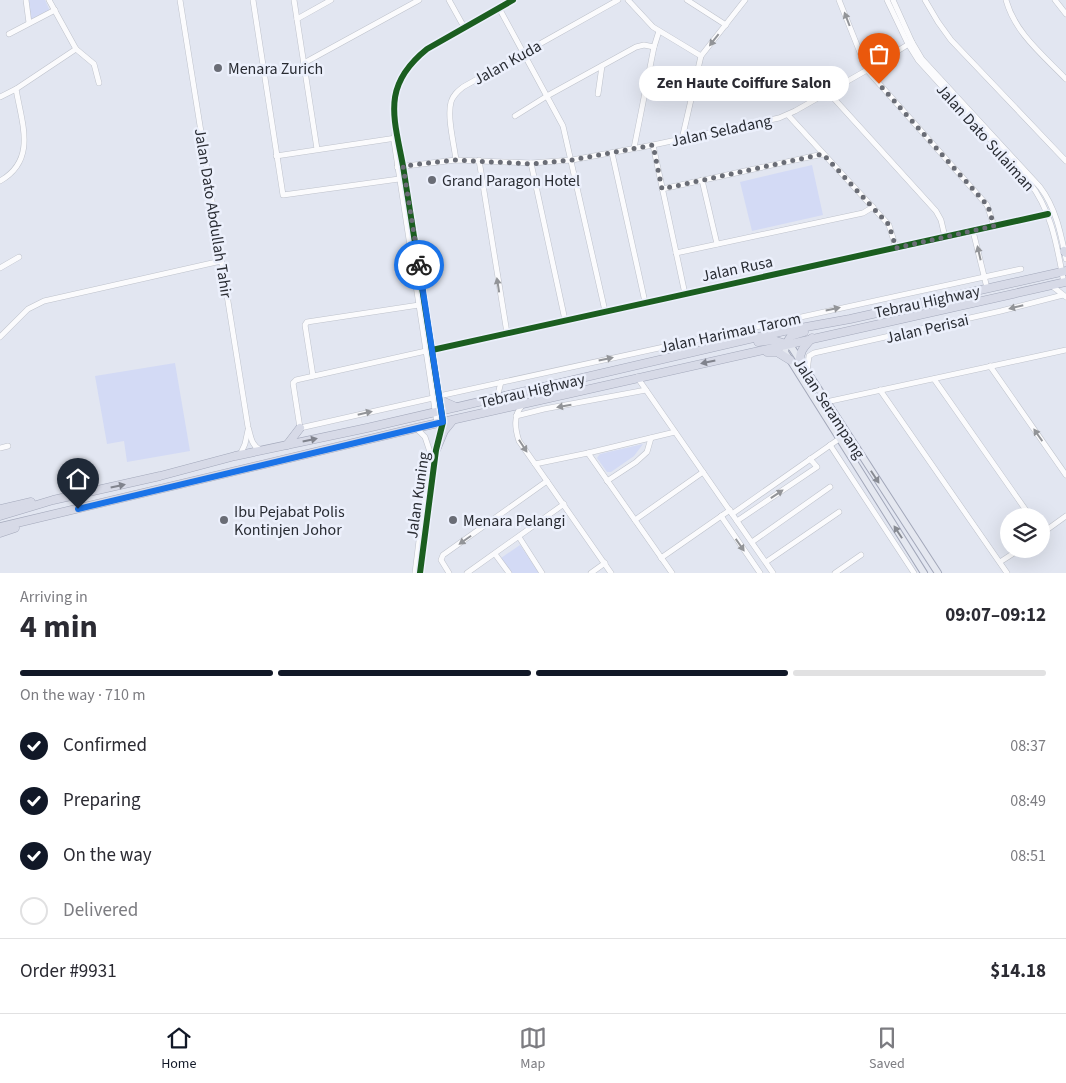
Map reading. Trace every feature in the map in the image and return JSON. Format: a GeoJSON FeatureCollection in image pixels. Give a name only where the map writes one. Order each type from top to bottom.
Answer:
{"type":"FeatureCollection","features":[{"type":"Feature","properties":{"kind":"highway","name":"Tebrau Highway"},"geometry":{"type":"LineString","coordinates":[[0,516],[53,500],[160,476],[235,456],[497,398],[784,331],[850,319],[1064,272]]}},
{"type":"Feature","properties":{"kind":"highway","name":"Tebrau Highway"},"geometry":{"type":"LineString","coordinates":[[0,527],[440,422],[1065,283]]}},
{"type":"Feature","properties":{"kind":"highway"},"geometry":{"type":"LineString","coordinates":[[721,346],[774,340],[786,344],[788,339],[796,334],[850,319]]}},
{"type":"Feature","properties":{"kind":"highway"},"geometry":{"type":"LineString","coordinates":[[800,362],[802,350],[812,338]]}},
{"type":"Feature","properties":{"kind":"highway"},"geometry":{"type":"LineString","coordinates":[[756,352],[777,352],[790,360]]}},
{"type":"Feature","properties":{"kind":"highway"},"geometry":{"type":"LineString","coordinates":[[437,398],[456,407]]}},
{"type":"Feature","properties":{"kind":"highway"},"geometry":{"type":"LineString","coordinates":[[436,450],[444,431],[453,420]]}},
{"type":"Feature","properties":{"kind":"highway"},"geometry":{"type":"LineString","coordinates":[[287,445],[300,428]]}},
{"type":"Feature","properties":{"kind":"highway"},"geometry":{"type":"LineString","coordinates":[[0,510],[36,501],[53,500]]}},
{"type":"Feature","properties":{"kind":"highway"},"geometry":{"type":"LineString","coordinates":[[0,533],[42,518]]}},
{"type":"Feature","properties":{"kind":"main road","name":"Jalan Serampang"},"geometry":{"type":"LineString","coordinates":[[924,573],[785,352],[786,344],[792,348],[938,573]]}},
{"type":"Feature","properties":{"kind":"street"},"geometry":{"type":"LineString","coordinates":[[26,0],[29,23]]}},
{"type":"Feature","properties":{"kind":"street"},"geometry":{"type":"LineString","coordinates":[[49,0],[76,49],[94,64],[99,83]]}},
{"type":"Feature","properties":{"kind":"street","name":"Jalan Dato Abdullah Tahir"},"geometry":{"type":"LineString","coordinates":[[180,0],[248,427],[254,445],[262,450]]}},
{"type":"Feature","properties":{"kind":"street"},"geometry":{"type":"LineString","coordinates":[[253,0],[283,195],[399,179]]}},
{"type":"Feature","properties":{"kind":"street"},"geometry":{"type":"LineString","coordinates":[[294,0],[317,149]]}},
{"type":"Feature","properties":{"kind":"street"},"geometry":{"type":"LineString","coordinates":[[297,19],[331,0]]}},
{"type":"Feature","properties":{"kind":"street"},"geometry":{"type":"LineString","coordinates":[[304,63],[418,0]]}},
{"type":"Feature","properties":{"kind":"street"},"geometry":{"type":"LineString","coordinates":[[449,0],[464,27]]}},
{"type":"Feature","properties":{"kind":"street"},"geometry":{"type":"LineString","coordinates":[[440,422],[400,167],[393,107],[394,97],[403,73],[426,49],[512,0]]}},
{"type":"Feature","properties":{"kind":"street","name":"Jalan Kuda"},"geometry":{"type":"LineString","coordinates":[[456,160],[450,110],[454,95],[464,86],[618,0]]}},
{"type":"Feature","properties":{"kind":"street"},"geometry":{"type":"LineString","coordinates":[[628,0],[659,31],[701,56]]}},
{"type":"Feature","properties":{"kind":"street"},"geometry":{"type":"LineString","coordinates":[[687,0],[726,25]]}},
{"type":"Feature","properties":{"kind":"street"},"geometry":{"type":"LineString","coordinates":[[682,139],[701,56],[746,0]]}},
{"type":"Feature","properties":{"kind":"street"},"geometry":{"type":"LineString","coordinates":[[839,0],[867,70],[988,206],[994,226]]}},
{"type":"Feature","properties":{"kind":"street","name":"Jalan Dato Sulaiman"},"geometry":{"type":"LineString","coordinates":[[887,0],[927,71],[1038,193],[1048,214],[1064,272],[1065,283]]}},
{"type":"Feature","properties":{"kind":"street","name":"Jalan Dato Sulaiman"},"geometry":{"type":"LineString","coordinates":[[892,0],[910,43],[929,68],[1043,190],[1052,208],[1066,260]]}},
{"type":"Feature","properties":{"kind":"street"},"geometry":{"type":"LineString","coordinates":[[925,0],[951,40],[1066,162]]}},
{"type":"Feature","properties":{"kind":"street"},"geometry":{"type":"LineString","coordinates":[[1006,0],[1009,12],[1020,31],[1066,79]]}},
{"type":"Feature","properties":{"kind":"street"},"geometry":{"type":"LineString","coordinates":[[1055,0],[1066,14]]}},
{"type":"Feature","properties":{"kind":"street"},"geometry":{"type":"LineString","coordinates":[[499,8],[563,126],[605,311]]}},
{"type":"Feature","properties":{"kind":"street"},"geometry":{"type":"LineString","coordinates":[[9,34],[55,10]]}},
{"type":"Feature","properties":{"kind":"street"},"geometry":{"type":"LineString","coordinates":[[634,148],[654,47],[659,31]]}},
{"type":"Feature","properties":{"kind":"street","name":"Jalan Seladang"},"geometry":{"type":"LineString","coordinates":[[400,167],[456,160],[531,164],[572,160],[682,139],[788,115],[910,43]]}},
{"type":"Feature","properties":{"kind":"street"},"geometry":{"type":"LineString","coordinates":[[515,116],[547,96],[640,45],[654,47]]}},
{"type":"Feature","properties":{"kind":"street"},"geometry":{"type":"LineString","coordinates":[[0,97],[16,89],[76,49]]}},
{"type":"Feature","properties":{"kind":"street"},"geometry":{"type":"LineString","coordinates":[[598,94],[602,66]]}},
{"type":"Feature","properties":{"kind":"street"},"geometry":{"type":"LineString","coordinates":[[0,181],[16,169],[24,154],[16,89]]}},
{"type":"Feature","properties":{"kind":"street"},"geometry":{"type":"LineString","coordinates":[[828,92],[936,211],[945,237]]}},
{"type":"Feature","properties":{"kind":"street"},"geometry":{"type":"LineString","coordinates":[[788,115],[889,225],[896,248]]}},
{"type":"Feature","properties":{"kind":"street"},"geometry":{"type":"LineString","coordinates":[[276,156],[396,136]]}},
{"type":"Feature","properties":{"kind":"street"},"geometry":{"type":"LineString","coordinates":[[653,145],[685,294]]}},
{"type":"Feature","properties":{"kind":"street"},"geometry":{"type":"LineString","coordinates":[[612,153],[645,302]]}},
{"type":"Feature","properties":{"kind":"street"},"geometry":{"type":"LineString","coordinates":[[662,189],[823,154]]}},
{"type":"Feature","properties":{"kind":"street"},"geometry":{"type":"LineString","coordinates":[[479,160],[507,333]]}},
{"type":"Feature","properties":{"kind":"street"},"geometry":{"type":"LineString","coordinates":[[531,164],[565,320]]}},
{"type":"Feature","properties":{"kind":"street"},"geometry":{"type":"LineString","coordinates":[[400,167],[399,179],[419,305],[429,350]]}},
{"type":"Feature","properties":{"kind":"street"},"geometry":{"type":"LineString","coordinates":[[702,180],[717,244]]}},
{"type":"Feature","properties":{"kind":"street"},"geometry":{"type":"LineString","coordinates":[[676,253],[863,213],[873,207]]}},
{"type":"Feature","properties":{"kind":"street","name":"Jalan Rusa"},"geometry":{"type":"LineString","coordinates":[[300,428],[293,383],[296,380],[1048,214]]}},
{"type":"Feature","properties":{"kind":"street"},"geometry":{"type":"LineString","coordinates":[[973,231],[987,288]]}},
{"type":"Feature","properties":{"kind":"street"},"geometry":{"type":"LineString","coordinates":[[0,268],[19,257]]}},
{"type":"Feature","properties":{"kind":"street"},"geometry":{"type":"LineString","coordinates":[[0,337],[28,309],[44,301],[222,260]]}},
{"type":"Feature","properties":{"kind":"street","name":"Jalan Harimau Tarom"},"geometry":{"type":"LineString","coordinates":[[300,428],[501,382],[1021,269]]}},
{"type":"Feature","properties":{"kind":"street"},"geometry":{"type":"LineString","coordinates":[[1052,286],[1064,296]]}},
{"type":"Feature","properties":{"kind":"street"},"geometry":{"type":"LineString","coordinates":[[927,289],[936,300]]}},
{"type":"Feature","properties":{"kind":"street","name":"Jalan Perisai"},"geometry":{"type":"LineString","coordinates":[[807,373],[809,356],[814,353],[1064,296]]}},
{"type":"Feature","properties":{"kind":"street"},"geometry":{"type":"LineString","coordinates":[[313,376],[305,325],[307,322],[419,305]]}},
{"type":"Feature","properties":{"kind":"street"},"geometry":{"type":"LineString","coordinates":[[826,402],[1066,350]]}},
{"type":"Feature","properties":{"kind":"street"},"geometry":{"type":"LineString","coordinates":[[990,366],[1066,475]]}},
{"type":"Feature","properties":{"kind":"street"},"geometry":{"type":"LineString","coordinates":[[637,377],[773,573]]}},
{"type":"Feature","properties":{"kind":"street"},"geometry":{"type":"LineString","coordinates":[[934,379],[1024,508]]}},
{"type":"Feature","properties":{"kind":"street"},"geometry":{"type":"LineString","coordinates":[[497,398],[501,382]]}},
{"type":"Feature","properties":{"kind":"street"},"geometry":{"type":"LineString","coordinates":[[516,416],[646,390]]}},
{"type":"Feature","properties":{"kind":"street"},"geometry":{"type":"LineString","coordinates":[[880,390],[1007,573]]}},
{"type":"Feature","properties":{"kind":"street"},"geometry":{"type":"LineString","coordinates":[[526,403],[519,408],[516,416],[516,434],[519,441],[611,573]]}},
{"type":"Feature","properties":{"kind":"street","name":"Jalan Kuning"},"geometry":{"type":"LineString","coordinates":[[420,573],[440,422]]}},
{"type":"Feature","properties":{"kind":"street","name":"Jalan Dato Abdullah Tahir"},"geometry":{"type":"LineString","coordinates":[[235,456],[240,455],[243,450],[248,427]]}},
{"type":"Feature","properties":{"kind":"street","name":"Jalan Kuning"},"geometry":{"type":"LineString","coordinates":[[415,573],[430,452],[425,438],[416,428]]}},
{"type":"Feature","properties":{"kind":"street"},"geometry":{"type":"LineString","coordinates":[[535,464],[675,432]]}},
{"type":"Feature","properties":{"kind":"street"},"geometry":{"type":"LineString","coordinates":[[608,481],[647,452],[651,438]]}},
{"type":"Feature","properties":{"kind":"street"},"geometry":{"type":"LineString","coordinates":[[662,558],[721,516],[731,512],[839,439]]}},
{"type":"Feature","properties":{"kind":"street","name":"Jalan Serampang"},"geometry":{"type":"LineString","coordinates":[[830,445],[914,573]]}},
{"type":"Feature","properties":{"kind":"street"},"geometry":{"type":"LineString","coordinates":[[0,448],[8,446]]}},
{"type":"Feature","properties":{"kind":"street"},"geometry":{"type":"LineString","coordinates":[[588,453],[672,573]]}},
{"type":"Feature","properties":{"kind":"street"},"geometry":{"type":"LineString","coordinates":[[737,521],[817,467],[810,459]]}},
{"type":"Feature","properties":{"kind":"street"},"geometry":{"type":"LineString","coordinates":[[635,520],[703,472]]}},
{"type":"Feature","properties":{"kind":"street"},"geometry":{"type":"LineString","coordinates":[[449,573],[442,563],[443,556],[547,481]]}},
{"type":"Feature","properties":{"kind":"street"},"geometry":{"type":"LineString","coordinates":[[752,542],[830,487]]}},
{"type":"Feature","properties":{"kind":"street"},"geometry":{"type":"LineString","coordinates":[[467,573],[564,504]]}},
{"type":"Feature","properties":{"kind":"street"},"geometry":{"type":"LineString","coordinates":[[766,562],[839,512]]}},
{"type":"Feature","properties":{"kind":"street"},"geometry":{"type":"LineString","coordinates":[[721,516],[760,573]]}},
{"type":"Feature","properties":{"kind":"street"},"geometry":{"type":"LineString","coordinates":[[1050,527],[1066,516]]}},
{"type":"Feature","properties":{"kind":"street"},"geometry":{"type":"LineString","coordinates":[[519,537],[542,573]]}},
{"type":"Feature","properties":{"kind":"street"},"geometry":{"type":"LineString","coordinates":[[495,554],[508,573]]}},
{"type":"Feature","properties":{"kind":"street"},"geometry":{"type":"LineString","coordinates":[[835,573],[862,555]]}},
{"type":"Feature","properties":{"kind":"street"},"geometry":{"type":"LineString","coordinates":[[1000,562],[1006,558]]}},
{"type":"Feature","properties":{"kind":"street"},"geometry":{"type":"LineString","coordinates":[[591,573],[605,564]]}},
{"type":"Feature","properties":{"kind":"shaded area"},"geometry":{"type":"Polygon","coordinates":[[[28,0],[45,0],[50,11],[31,19],[28,0]]]}},
{"type":"Feature","properties":{"kind":"shaded area"},"geometry":{"type":"Polygon","coordinates":[[[812,165],[823,215],[752,231],[740,182],[812,165]]]}},
{"type":"Feature","properties":{"kind":"shaded area"},"geometry":{"type":"Polygon","coordinates":[[[175,363],[190,451],[127,462],[124,441],[107,444],[95,376],[175,363]]]}},
{"type":"Feature","properties":{"kind":"shaded area"},"geometry":{"type":"Polygon","coordinates":[[[643,444],[634,456],[611,472],[607,472],[597,458],[600,454],[643,444]]]}},
{"type":"Feature","properties":{"kind":"shaded area"},"geometry":{"type":"Polygon","coordinates":[[[520,545],[539,573],[511,573],[501,558],[520,545]]]}},
{"type":"Feature","properties":{"kind":"cycle path"},"geometry":{"type":"LineString","coordinates":[[420,573],[436,450],[443,422],[396,132],[394,103],[397,89],[403,76],[412,63],[427,49],[513,0]]}},
{"type":"Feature","properties":{"kind":"cycle path"},"geometry":{"type":"LineString","coordinates":[[432,350],[1048,214]]}},
{"type":"Feature","properties":{"kind":"way so far"},"geometry":{"type":"LineString","coordinates":[[419,265],[403,166],[456,160],[531,164],[572,160],[653,145],[662,189],[823,154],[889,225],[896,248],[994,226],[988,206],[879,84]]}},
{"type":"Feature","properties":{"kind":"place","name":"Menara Zurich"},"geometry":{"type":"Point","coordinates":[218,68]}},
{"type":"Feature","properties":{"kind":"place","name":"Zen Haute Coiffure Salon"},"geometry":{"type":"Point","coordinates":[879,84]}},
{"type":"Feature","properties":{"kind":"place","name":"Grand Paragon Hotel"},"geometry":{"type":"Point","coordinates":[432,180]}},
{"type":"Feature","properties":{"kind":"place","name":"Ibu Pejabat Polis Kontinjen Johor"},"geometry":{"type":"Point","coordinates":[224,520]}},
{"type":"Feature","properties":{"kind":"place","name":"Menara Pelangi"},"geometry":{"type":"Point","coordinates":[453,520]}},
{"type":"Feature","properties":{"kind":"route"},"geometry":{"type":"LineString","coordinates":[[78,509],[443,422],[419,265]]}}]}
